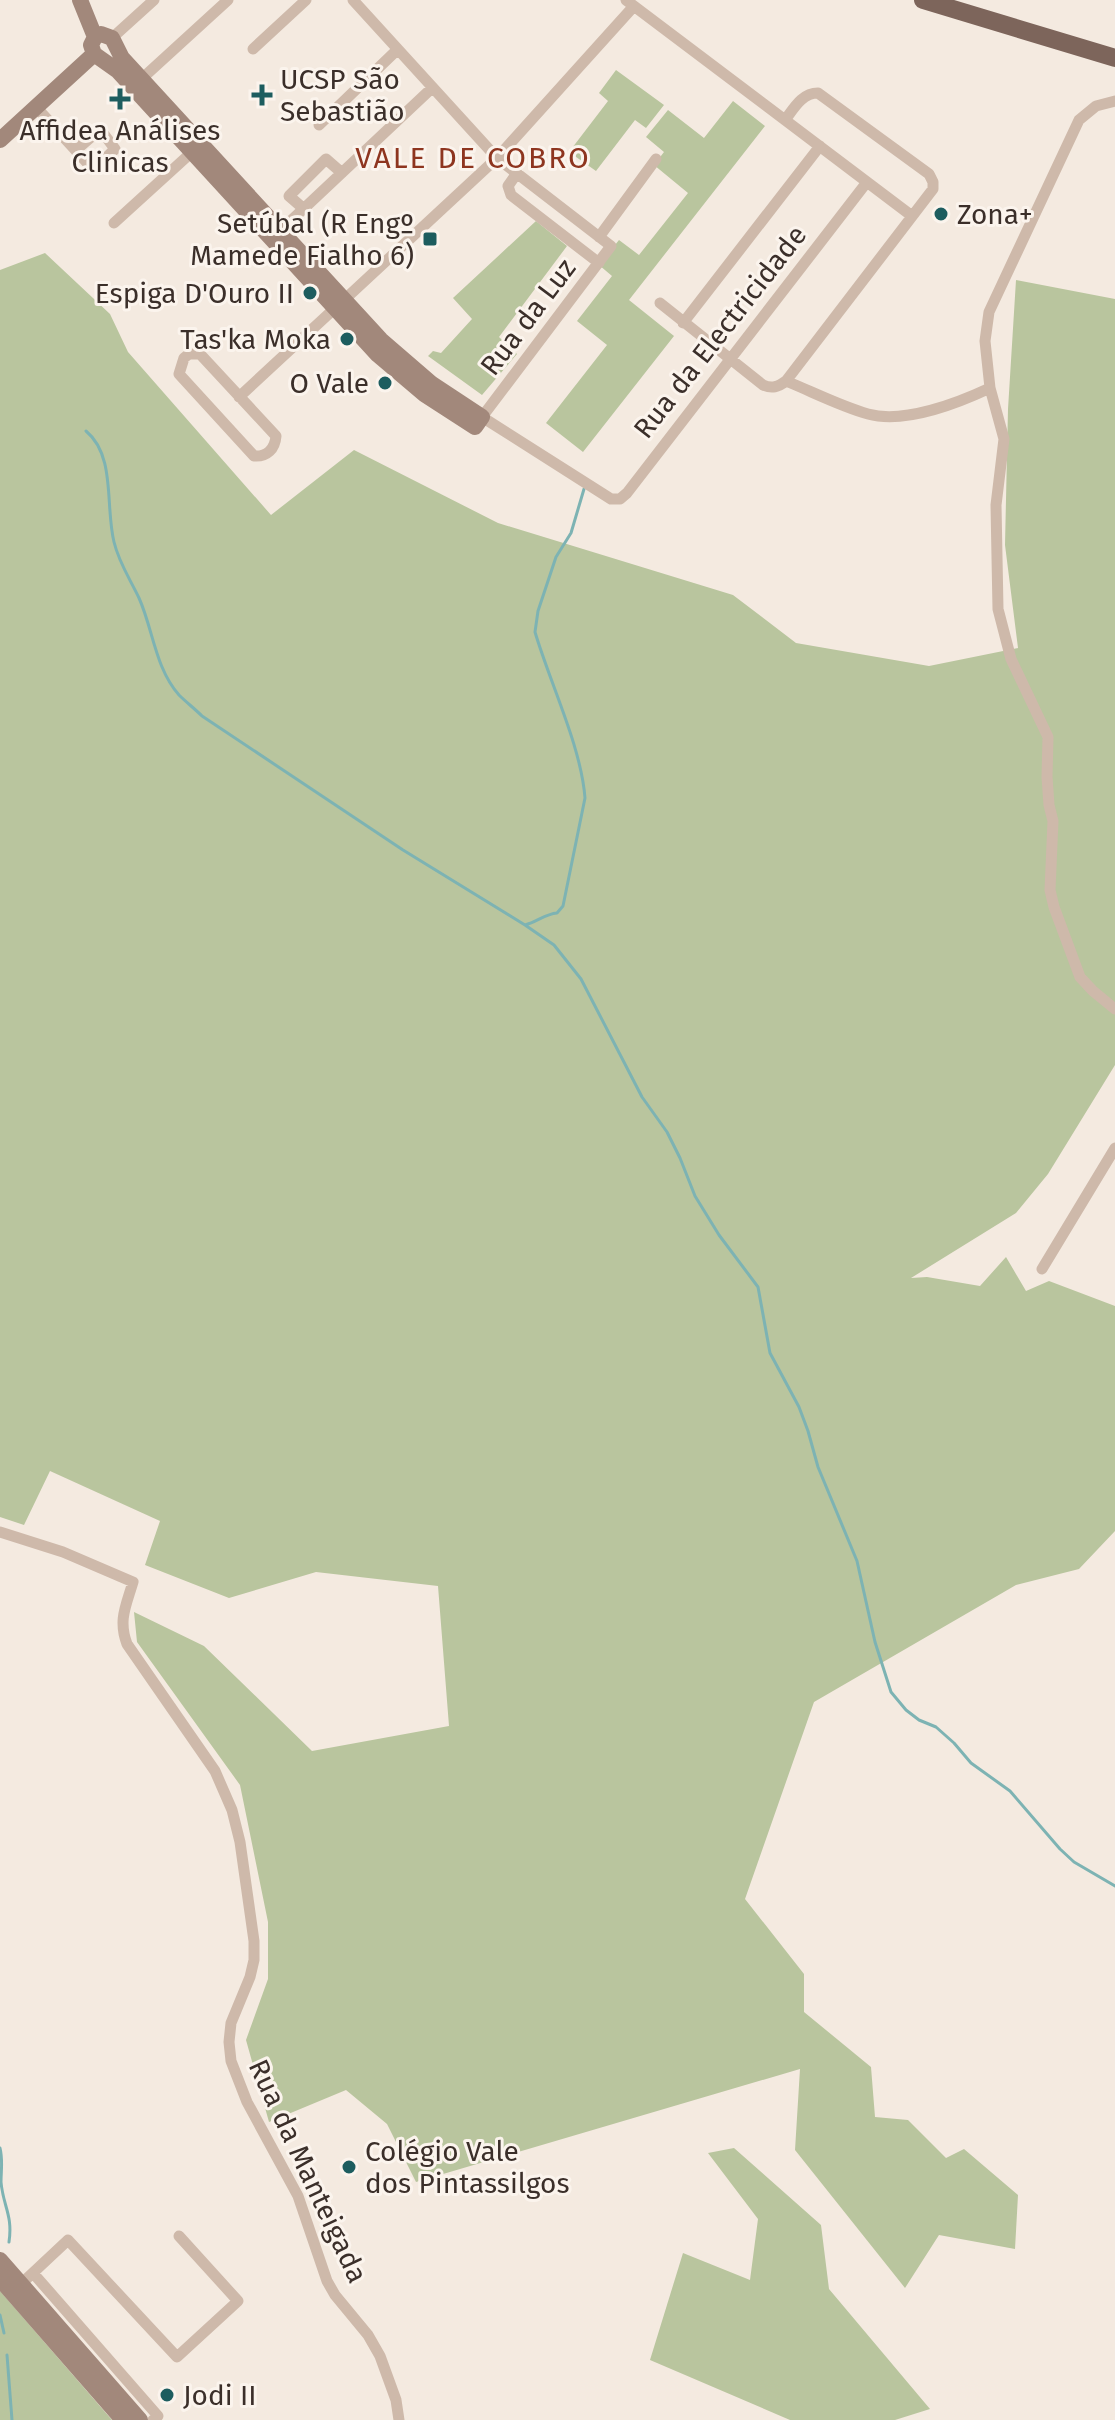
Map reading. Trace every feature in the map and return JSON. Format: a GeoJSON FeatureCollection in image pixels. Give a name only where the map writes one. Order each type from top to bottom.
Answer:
{"type":"FeatureCollection","features":[{"type":"Feature","properties":{"kind":"main road"},"geometry":{"type":"LineString","coordinates":[[923,0],[1115,58]]}},
{"type":"Feature","properties":{"kind":"main road"},"geometry":{"type":"LineString","coordinates":[[965,0],[1115,47]]}},
{"type":"Feature","properties":{"kind":"street"},"geometry":{"type":"LineString","coordinates":[[80,0],[103,45],[108,62],[137,83],[280,231],[378,355],[424,394],[475,427],[482,417]]}},
{"type":"Feature","properties":{"kind":"street"},"geometry":{"type":"LineString","coordinates":[[0,140],[154,0]]}},
{"type":"Feature","properties":{"kind":"street"},"geometry":{"type":"LineString","coordinates":[[137,83],[228,0]]}},
{"type":"Feature","properties":{"kind":"street"},"geometry":{"type":"LineString","coordinates":[[253,49],[306,0]]}},
{"type":"Feature","properties":{"kind":"street"},"geometry":{"type":"LineString","coordinates":[[353,0],[497,158],[599,237],[656,159]]}},
{"type":"Feature","properties":{"kind":"street"},"geometry":{"type":"LineString","coordinates":[[239,397],[497,158],[630,3],[912,216]]}},
{"type":"Feature","properties":{"kind":"street"},"geometry":{"type":"LineString","coordinates":[[319,125],[397,50]]}},
{"type":"Feature","properties":{"kind":"street"},"geometry":{"type":"LineString","coordinates":[[137,83],[192,152],[339,305]]}},
{"type":"Feature","properties":{"kind":"street"},"geometry":{"type":"LineString","coordinates":[[280,231],[432,88]]}},
{"type":"Feature","properties":{"kind":"street"},"geometry":{"type":"LineString","coordinates":[[660,303],[729,360],[768,387],[780,386],[933,189],[929,174],[818,93],[804,96],[785,120]]}},
{"type":"Feature","properties":{"kind":"street"},"geometry":{"type":"LineString","coordinates":[[1115,101],[1096,106],[1079,120],[989,312],[985,341],[990,388],[1004,439],[996,505],[998,609],[1011,659],[1048,737],[1047,777],[1053,821],[1050,890],[1080,977],[1115,1009]]}},
{"type":"Feature","properties":{"kind":"street"},"geometry":{"type":"LineString","coordinates":[[36,107],[76,150]]}},
{"type":"Feature","properties":{"kind":"street"},"geometry":{"type":"LineString","coordinates":[[683,323],[820,146]]}},
{"type":"Feature","properties":{"kind":"street"},"geometry":{"type":"LineString","coordinates":[[114,223],[192,152]]}},
{"type":"Feature","properties":{"kind":"street"},"geometry":{"type":"LineString","coordinates":[[304,209],[289,196],[326,159],[342,173]]}},
{"type":"Feature","properties":{"kind":"street"},"geometry":{"type":"LineString","coordinates":[[517,173],[508,186],[511,195],[599,263]]}},
{"type":"Feature","properties":{"kind":"street","name":"Rua da Electricidade"},"geometry":{"type":"LineString","coordinates":[[482,417],[605,496],[620,499],[867,182]]}},
{"type":"Feature","properties":{"kind":"street","name":"Rua da Luz"},"geometry":{"type":"LineString","coordinates":[[482,417],[611,246],[599,237]]}},
{"type":"Feature","properties":{"kind":"street"},"geometry":{"type":"LineString","coordinates":[[189,354],[200,354],[239,397],[276,436],[273,448],[263,456],[254,456],[179,374],[184,358],[189,354]]}},
{"type":"Feature","properties":{"kind":"street"},"geometry":{"type":"LineString","coordinates":[[786,381],[871,415],[899,416],[934,409],[990,388]]}},
{"type":"Feature","properties":{"kind":"street"},"geometry":{"type":"LineString","coordinates":[[1042,1269],[1115,1148]]}},
{"type":"Feature","properties":{"kind":"street","name":"Rua da Manteigada"},"geometry":{"type":"LineString","coordinates":[[0,1532],[103,1567],[133,1582],[122,1619],[127,1644],[215,1771],[232,1810],[240,1842],[254,1960],[231,2023],[231,2061],[247,2102],[298,2196],[327,2281],[380,2356],[396,2400],[399,2420]]}},
{"type":"Feature","properties":{"kind":"street"},"geometry":{"type":"LineString","coordinates":[[27,2278],[68,2240],[177,2357],[238,2301],[179,2236]]}},
{"type":"Feature","properties":{"kind":"street"},"geometry":{"type":"LineString","coordinates":[[0,2260],[27,2278],[158,2416],[153,2420]]}},
{"type":"Feature","properties":{"kind":"street"},"geometry":{"type":"LineString","coordinates":[[27,2278],[140,2420]]}},
{"type":"Feature","properties":{"kind":"street"},"geometry":{"type":"LineString","coordinates":[[0,2279],[123,2420]]}},
{"type":"Feature","properties":{"kind":"green space"},"geometry":{"type":"Polygon","coordinates":[[[616,70],[664,105],[646,128],[635,120],[596,171],[569,152],[608,101],[599,93],[616,70]]]}},
{"type":"Feature","properties":{"kind":"green space"},"geometry":{"type":"Polygon","coordinates":[[[733,101],[765,126],[629,300],[674,336],[583,452],[546,423],[607,345],[577,321],[612,276],[599,265],[619,240],[639,255],[688,193],[654,165],[664,152],[646,137],[668,110],[704,138],[733,101]]]}},
{"type":"Feature","properties":{"kind":"green space"},"geometry":{"type":"Polygon","coordinates":[[[536,221],[567,246],[499,337],[517,354],[482,395],[428,356],[433,351],[441,353],[472,319],[453,298],[536,221]]]}},
{"type":"Feature","properties":{"kind":"green space"},"geometry":{"type":"Polygon","coordinates":[[[45,253],[110,314],[128,352],[271,515],[354,450],[498,523],[733,595],[796,643],[929,666],[1018,648],[1005,545],[1008,409],[1016,280],[1115,299],[1115,1065],[1048,1174],[1016,1213],[911,1278],[927,1277],[980,1286],[1006,1257],[1026,1291],[1049,1281],[1115,1306],[1115,1531],[1079,1569],[1016,1585],[814,1702],[745,1899],[804,1974],[804,2012],[871,2067],[875,2117],[908,2120],[946,2158],[964,2149],[1018,2195],[1015,2249],[939,2235],[905,2288],[795,2150],[800,2069],[416,2182],[387,2124],[346,2090],[269,2122],[246,2040],[268,1979],[268,1922],[240,1785],[137,1642],[134,1612],[204,1646],[312,1751],[449,1726],[438,1586],[316,1572],[229,1598],[145,1565],[160,1521],[50,1471],[24,1525],[0,1517],[0,270],[45,253]]]}},
{"type":"Feature","properties":{"kind":"green space"},"geometry":{"type":"Polygon","coordinates":[[[734,2148],[821,2225],[829,2289],[930,2409],[895,2420],[790,2420],[650,2360],[683,2253],[750,2280],[758,2219],[708,2153],[734,2148]]]}},
{"type":"Feature","properties":{"kind":"green space"},"geometry":{"type":"Polygon","coordinates":[[[0,2291],[112,2420],[0,2420],[0,2291]]]}},
{"type":"Feature","properties":{"kind":"waterway"},"geometry":{"type":"LineString","coordinates":[[86,431],[95,441],[106,468],[116,550],[144,610],[165,673],[179,695],[202,716],[403,850],[554,945],[581,979],[642,1097],[667,1132],[695,1196],[719,1235],[758,1287],[770,1353],[799,1407],[818,1467],[857,1561],[875,1642],[891,1692],[906,1710],[936,1727],[971,1763],[1010,1791],[1074,1862],[1115,1886]]}},
{"type":"Feature","properties":{"kind":"waterway"},"geometry":{"type":"LineString","coordinates":[[525,925],[557,913],[563,906],[585,798],[578,757],[535,632],[538,611],[556,557],[571,533],[584,489]]}},
{"type":"Feature","properties":{"kind":"waterway"},"geometry":{"type":"LineString","coordinates":[[0,2148],[2,2190],[10,2225],[9,2242]]}},
{"type":"Feature","properties":{"kind":"waterway"},"geometry":{"type":"LineString","coordinates":[[0,2315],[4,2333]]}},
{"type":"Feature","properties":{"kind":"waterway"},"geometry":{"type":"LineString","coordinates":[[7,2355],[12,2420]]}},
{"type":"Feature","properties":{"kind":"place","name":"UCSP São Sebastião"},"geometry":{"type":"Point","coordinates":[262,95]}},
{"type":"Feature","properties":{"kind":"place","name":"Affidea Análises Clinicas"},"geometry":{"type":"Point","coordinates":[120,99]}},
{"type":"Feature","properties":{"kind":"place","name":"Zona+"},"geometry":{"type":"Point","coordinates":[941,214]}},
{"type":"Feature","properties":{"kind":"place","name":"Setúbal (R Engº Mamede Fialho 6)"},"geometry":{"type":"Point","coordinates":[430,239]}},
{"type":"Feature","properties":{"kind":"place","name":"Espiga D'Ouro II"},"geometry":{"type":"Point","coordinates":[310,293]}},
{"type":"Feature","properties":{"kind":"place","name":"Tas'ka Moka"},"geometry":{"type":"Point","coordinates":[347,339]}},
{"type":"Feature","properties":{"kind":"place","name":"O Vale"},"geometry":{"type":"Point","coordinates":[385,383]}},
{"type":"Feature","properties":{"kind":"place","name":"Colégio Vale dos Pintassilgos"},"geometry":{"type":"Point","coordinates":[349,2167]}},
{"type":"Feature","properties":{"kind":"place","name":"Jodi II"},"geometry":{"type":"Point","coordinates":[167,2395]}},
{"type":"Feature","properties":{"kind":"district","name":"VALE DE COBRO"},"geometry":{"type":"Point","coordinates":[473,158]}}]}
